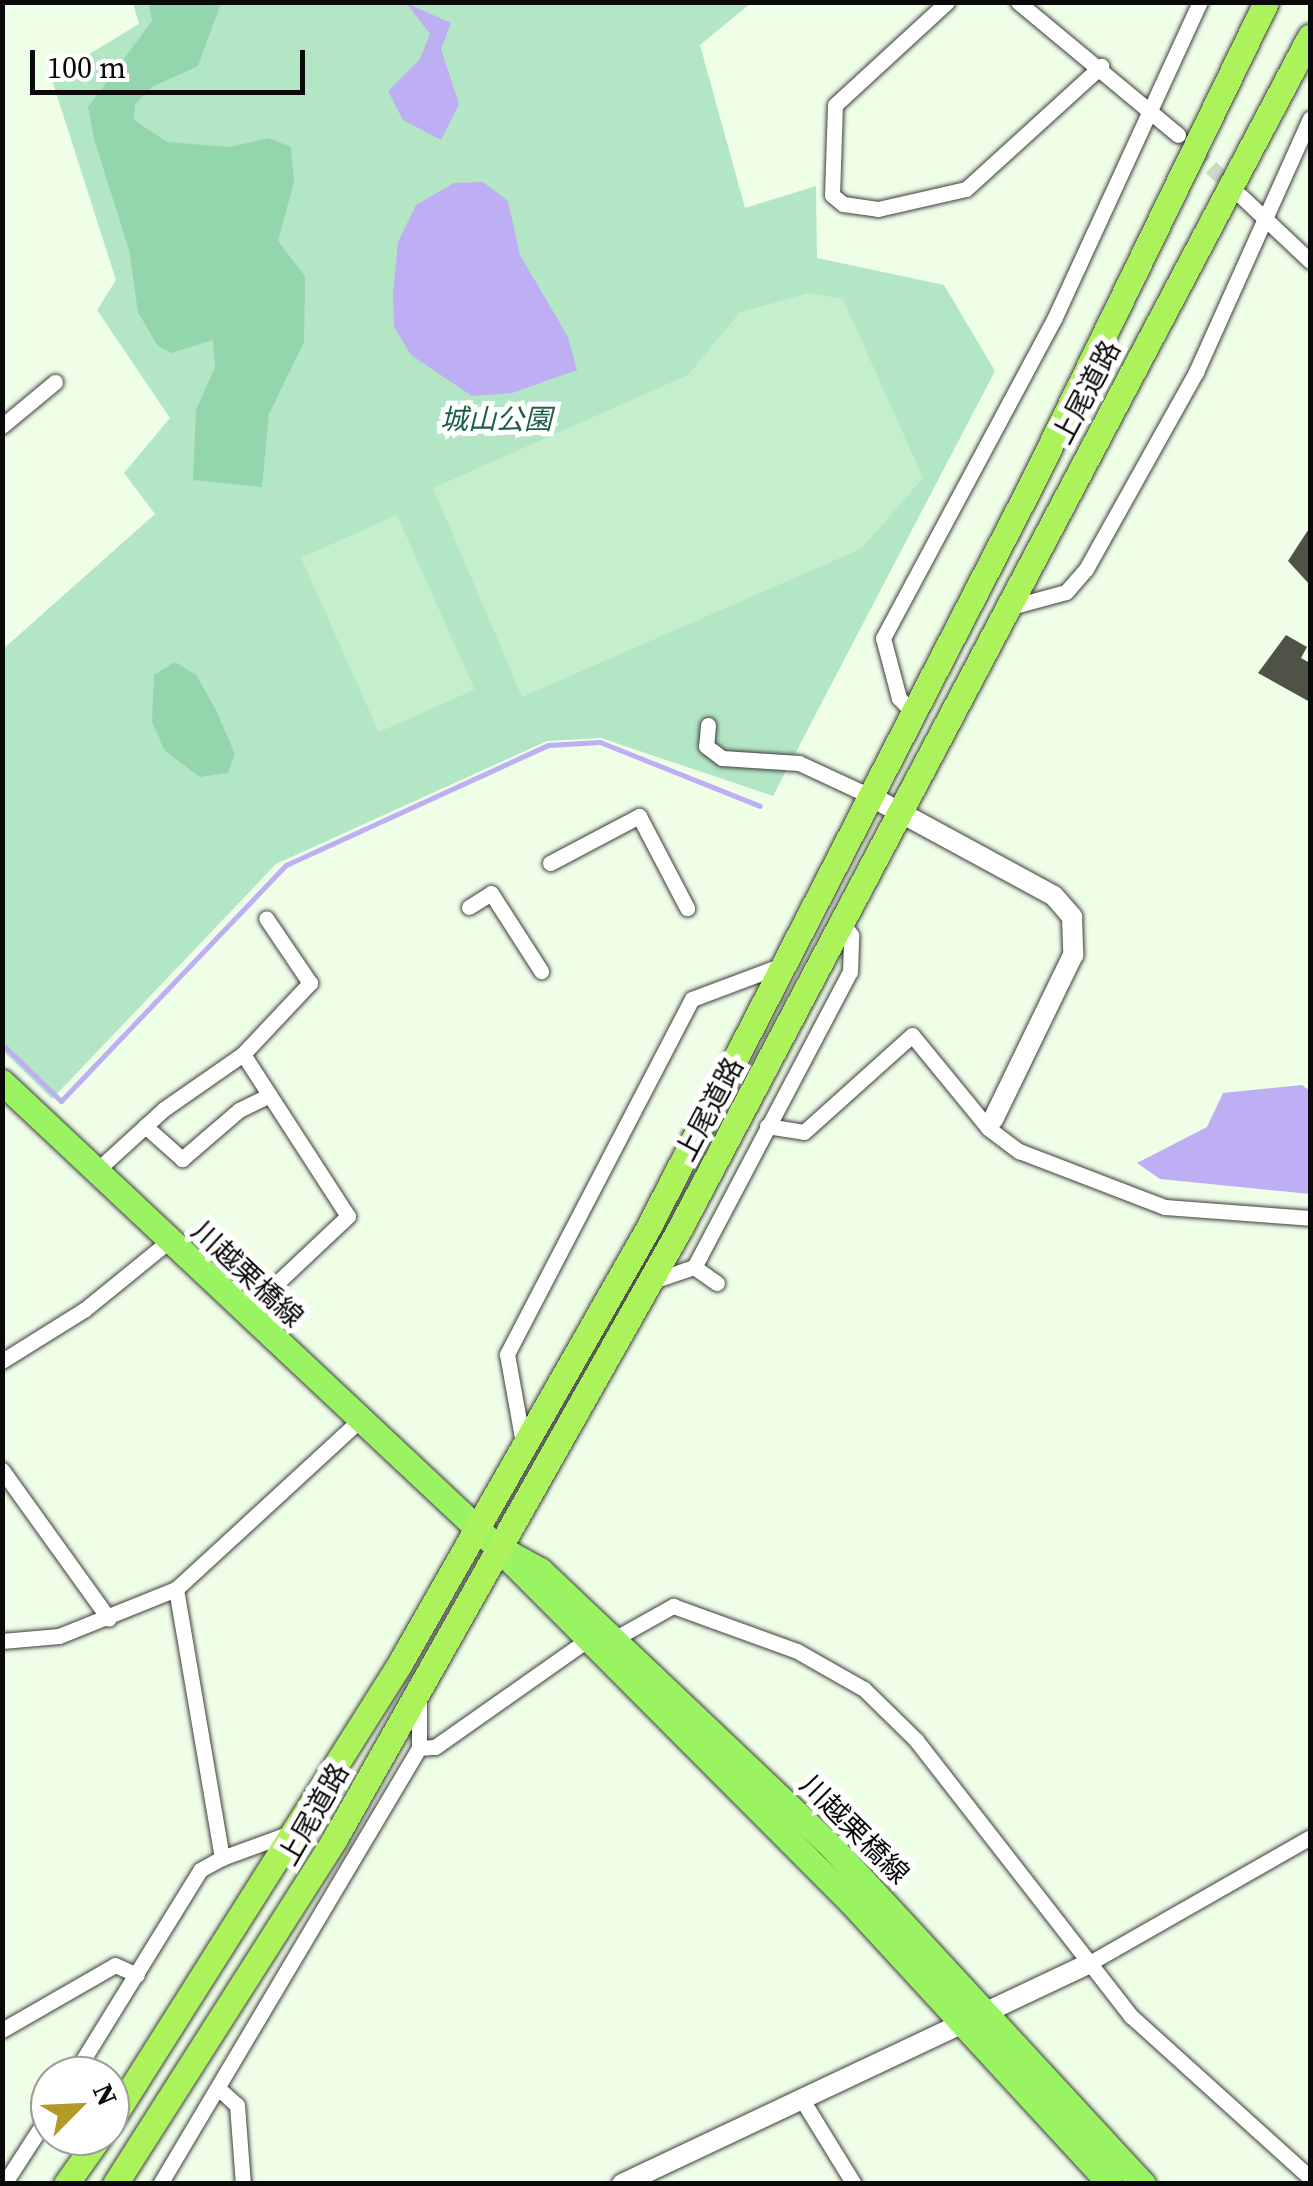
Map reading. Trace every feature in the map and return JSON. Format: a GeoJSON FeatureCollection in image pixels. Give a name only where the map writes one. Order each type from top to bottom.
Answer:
{"type":"FeatureCollection","features":[{"type":"Feature","properties":{"kind":"highway","name":"上尾道路"},"geometry":{"type":"LineString","coordinates":[[130,2091],[298,1830],[476,1528],[704,1124],[1266,2]]}},
{"type":"Feature","properties":{"kind":"highway","name":"上尾道路"},"geometry":{"type":"LineString","coordinates":[[114,2184],[264,1956],[649,1282],[1310,36]]}},
{"type":"Feature","properties":{"kind":"highway"},"geometry":{"type":"LineString","coordinates":[[66,2184],[86,2156]]}},
{"type":"Feature","properties":{"kind":"main road","name":"川越栗橋線"},"geometry":{"type":"LineString","coordinates":[[2,1082],[498,1548],[963,2023],[1110,2184]]}},
{"type":"Feature","properties":{"kind":"main road","name":"川越栗橋線"},"geometry":{"type":"LineString","coordinates":[[498,1548],[540,1570],[991,2011],[1142,2184]]}},
{"type":"Feature","properties":{"kind":"street"},"geometry":{"type":"LineString","coordinates":[[1018,2],[1102,66],[1178,136]]}},
{"type":"Feature","properties":{"kind":"street"},"geometry":{"type":"LineString","coordinates":[[913,713],[899,698],[883,638],[1055,317],[1200,2]]}},
{"type":"Feature","properties":{"kind":"street"},"geometry":{"type":"LineString","coordinates":[[938,5],[830,116],[832,194],[843,204],[878,210],[966,188],[1102,66]]}},
{"type":"Feature","properties":{"kind":"street"},"geometry":{"type":"LineString","coordinates":[[1007,608],[1066,592],[1086,569],[1189,385],[1310,118]]}},
{"type":"Feature","properties":{"kind":"street"},"geometry":{"type":"LineString","coordinates":[[1242,196],[1310,261]]}},
{"type":"Feature","properties":{"kind":"street"},"geometry":{"type":"LineString","coordinates":[[2,426],[55,382]]}},
{"type":"Feature","properties":{"kind":"street"},"geometry":{"type":"LineString","coordinates":[[708,725],[706,746],[722,758],[800,763],[897,809],[1054,896],[1074,926],[1068,967],[993,1120]]}},
{"type":"Feature","properties":{"kind":"street"},"geometry":{"type":"LineString","coordinates":[[550,863],[639,816],[687,908]]}},
{"type":"Feature","properties":{"kind":"street"},"geometry":{"type":"LineString","coordinates":[[469,907],[491,894],[541,971]]}},
{"type":"Feature","properties":{"kind":"street"},"geometry":{"type":"LineString","coordinates":[[95,1172],[144,1126],[243,1054],[310,983],[266,918]]}},
{"type":"Feature","properties":{"kind":"street"},"geometry":{"type":"LineString","coordinates":[[649,1282],[694,1267],[850,972],[851,934],[841,921]]}},
{"type":"Feature","properties":{"kind":"street"},"geometry":{"type":"LineString","coordinates":[[522,1443],[507,1354],[692,999],[780,966]]}},
{"type":"Feature","properties":{"kind":"street"},"geometry":{"type":"LineString","coordinates":[[768,1126],[804,1132],[912,1035],[988,1128],[1018,1151],[1165,1208],[1310,1218]]}},
{"type":"Feature","properties":{"kind":"street"},"geometry":{"type":"LineString","coordinates":[[243,1054],[348,1216],[245,1312]]}},
{"type":"Feature","properties":{"kind":"street"},"geometry":{"type":"LineString","coordinates":[[144,1126],[182,1159],[239,1110],[270,1095]]}},
{"type":"Feature","properties":{"kind":"street"},"geometry":{"type":"LineString","coordinates":[[2,1360],[84,1310],[169,1241]]}},
{"type":"Feature","properties":{"kind":"street"},"geometry":{"type":"LineString","coordinates":[[694,1267],[717,1282]]}},
{"type":"Feature","properties":{"kind":"street"},"geometry":{"type":"LineString","coordinates":[[2,1641],[59,1636],[176,1590],[360,1420]]}},
{"type":"Feature","properties":{"kind":"street"},"geometry":{"type":"LineString","coordinates":[[2,1470],[109,1619]]}},
{"type":"Feature","properties":{"kind":"street"},"geometry":{"type":"LineString","coordinates":[[176,1590],[222,1858]]}},
{"type":"Feature","properties":{"kind":"street"},"geometry":{"type":"LineString","coordinates":[[614,1640],[673,1606],[843,1674],[916,1740],[1086,1965],[1145,2029],[1310,2178]]}},
{"type":"Feature","properties":{"kind":"street"},"geometry":{"type":"LineString","coordinates":[[419,1748],[435,1747],[586,1641]]}},
{"type":"Feature","properties":{"kind":"street"},"geometry":{"type":"LineString","coordinates":[[160,2184],[220,2089],[419,1748],[419,1688]]}},
{"type":"Feature","properties":{"kind":"street"},"geometry":{"type":"LineString","coordinates":[[86,2056],[200,1870],[298,1830]]}},
{"type":"Feature","properties":{"kind":"street"},"geometry":{"type":"LineString","coordinates":[[622,2184],[1086,1965],[1310,1837]]}},
{"type":"Feature","properties":{"kind":"street"},"geometry":{"type":"LineString","coordinates":[[2,2030],[115,1965],[137,1975]]}},
{"type":"Feature","properties":{"kind":"street"},"geometry":{"type":"LineString","coordinates":[[220,2089],[237,2105],[244,2184]]}},
{"type":"Feature","properties":{"kind":"street"},"geometry":{"type":"LineString","coordinates":[[801,2098],[854,2184]]}},
{"type":"Feature","properties":{"kind":"street"},"geometry":{"type":"LineString","coordinates":[[4,2184],[30,2144]]}},
{"type":"Feature","properties":{"kind":"green space","name":"城山公園"},"geometry":{"type":"Polygon","coordinates":[[[133,3],[751,3],[700,45],[745,208],[816,186],[817,258],[944,285],[995,371],[773,796],[601,738],[547,741],[276,864],[52,1099],[3,1051],[2,650],[155,514],[124,473],[170,418],[97,310],[116,280],[51,77],[139,24],[133,3]]]}},
{"type":"Feature","properties":{"kind":"green space"},"geometry":{"type":"Polygon","coordinates":[[[149,3],[221,3],[198,66],[152,87],[135,104],[134,120],[167,142],[229,147],[269,138],[291,147],[294,182],[278,241],[305,276],[304,342],[269,414],[262,487],[193,480],[196,410],[215,367],[213,340],[171,353],[157,345],[138,312],[129,250],[94,139],[88,107],[152,21],[149,3]]]}},
{"type":"Feature","properties":{"kind":"green space"},"geometry":{"type":"Polygon","coordinates":[[[809,293],[843,299],[923,478],[861,549],[522,697],[433,488],[688,375],[740,312],[809,293]]]}},
{"type":"Feature","properties":{"kind":"green space"},"geometry":{"type":"Polygon","coordinates":[[[397,515],[475,689],[379,732],[301,558],[397,515]]]}},
{"type":"Feature","properties":{"kind":"green space"},"geometry":{"type":"Polygon","coordinates":[[[175,662],[196,675],[216,710],[235,754],[228,773],[200,777],[165,751],[152,722],[154,675],[175,662]]]}},
{"type":"Feature","properties":{"kind":"shaded area"},"geometry":{"type":"Polygon","coordinates":[[[406,3],[451,23],[441,49],[459,104],[441,140],[403,120],[388,91],[420,59],[430,34],[406,3]]]}},
{"type":"Feature","properties":{"kind":"shaded area"},"geometry":{"type":"Polygon","coordinates":[[[483,182],[508,201],[520,255],[568,337],[577,370],[512,393],[472,396],[411,355],[394,327],[393,294],[398,242],[416,205],[454,183],[483,182]]]}},
{"type":"Feature","properties":{"kind":"shaded area"},"geometry":{"type":"Polygon","coordinates":[[[1302,1085],[1310,1091],[1310,1194],[1160,1179],[1137,1163],[1207,1127],[1223,1093],[1302,1085]]]}},
{"type":"Feature","properties":{"kind":"building"},"geometry":{"type":"Polygon","coordinates":[[[1310,527],[1310,585],[1288,561],[1310,527]]]}},
{"type":"Feature","properties":{"kind":"building"},"geometry":{"type":"Polygon","coordinates":[[[1286,635],[1307,647],[1301,658],[1310,663],[1310,702],[1258,673],[1286,635]]]}},
{"type":"Feature","properties":{"kind":"waterway"},"geometry":{"type":"LineString","coordinates":[[2,1044],[61,1101],[286,865],[548,745],[600,742],[760,806]]}},
{"type":"Feature","properties":{"kind":"tunnel"},"geometry":{"type":"LineString","coordinates":[[1178,135],[1235,190]]}}]}
